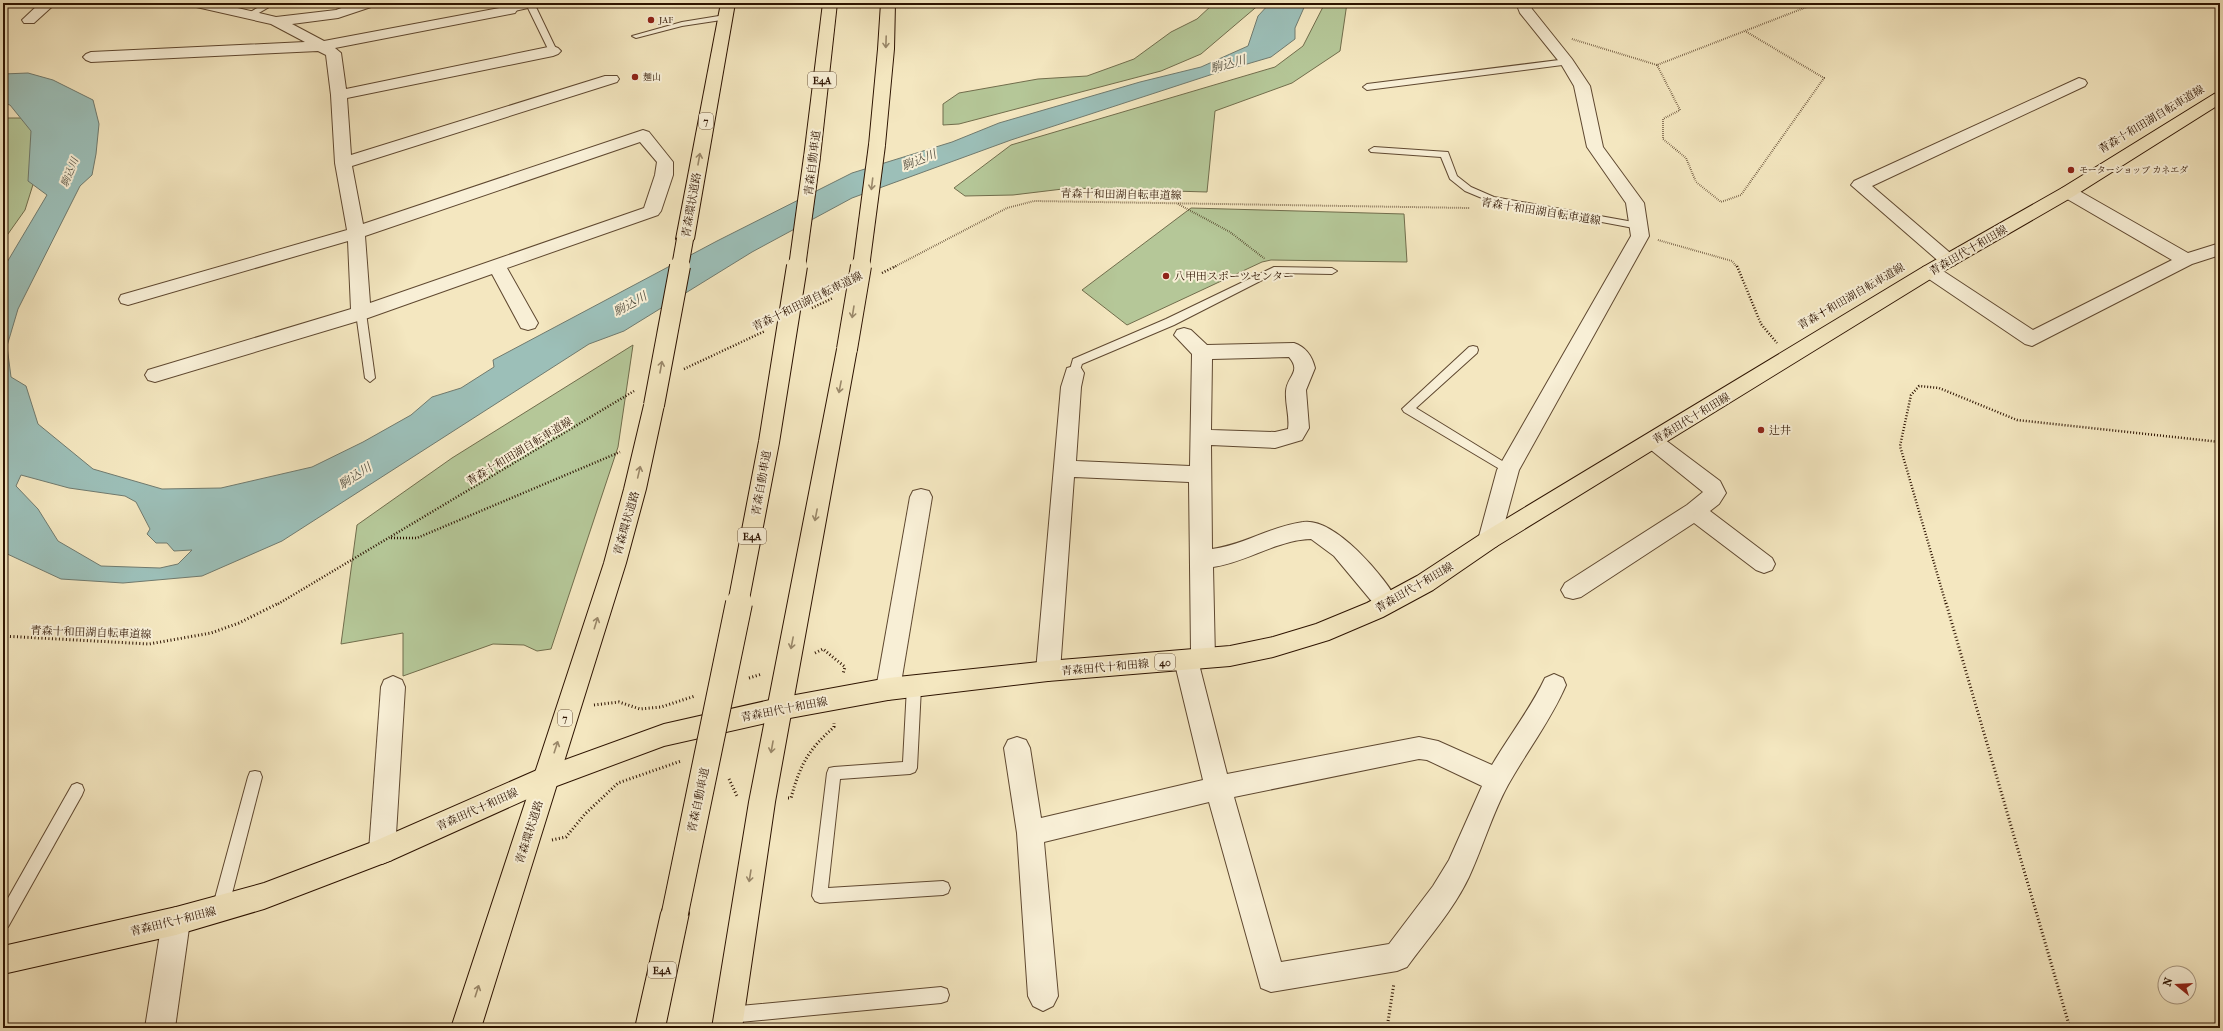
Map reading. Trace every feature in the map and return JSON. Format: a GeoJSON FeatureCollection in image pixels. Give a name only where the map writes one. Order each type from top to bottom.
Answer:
{"type":"FeatureCollection","features":[{"type":"Feature","properties":{"kind":"main road","name":"青森自動車道"},"geometry":{"type":"LineString","coordinates":[[650,1028],[732,643],[762,479],[802,239],[830,3]]}},
{"type":"Feature","properties":{"kind":"main road"},"geometry":{"type":"LineString","coordinates":[[728,1021],[762,802],[847,349],[866,235],[877,145],[886,49],[888,3]]}},
{"type":"Feature","properties":{"kind":"main road","name":"青森環状道路"},"geometry":{"type":"LineString","coordinates":[[466,1028],[615,563],[635,489],[645,397],[684,239],[727,10]]}},
{"type":"Feature","properties":{"kind":"main road","name":"青森田代十和田線"},"geometry":{"type":"LineString","coordinates":[[3,960],[176,921],[296,885],[382,851],[546,778],[664,735],[779,709],[888,690],[1048,671],[1230,656],[1273,647],[1321,633],[1387,603],[1425,583],[1489,540],[1949,260],[2068,192],[2220,97]]}},
{"type":"Feature","properties":{"kind":"street"},"geometry":{"type":"LineString","coordinates":[[29,20],[49,3]]}},
{"type":"Feature","properties":{"kind":"street"},"geometry":{"type":"LineString","coordinates":[[197,3],[276,22],[333,53],[339,95],[344,163],[356,233],[361,313]]}},
{"type":"Feature","properties":{"kind":"street"},"geometry":{"type":"LineString","coordinates":[[276,22],[338,14],[369,3]]}},
{"type":"Feature","properties":{"kind":"street"},"geometry":{"type":"LineString","coordinates":[[1489,540],[1508,470],[1639,231],[1635,203],[1595,147],[1582,86],[1567,62],[1525,10],[1523,3]]}},
{"type":"Feature","properties":{"kind":"street"},"geometry":{"type":"LineString","coordinates":[[91,57],[320,46],[510,10]]}},
{"type":"Feature","properties":{"kind":"street"},"geometry":{"type":"LineString","coordinates":[[339,95],[553,51]]}},
{"type":"Feature","properties":{"kind":"street"},"geometry":{"type":"LineString","coordinates":[[344,163],[611,79]]}},
{"type":"Feature","properties":{"kind":"street"},"geometry":{"type":"LineString","coordinates":[[1949,260],[1860,185],[2078,83]]}},
{"type":"Feature","properties":{"kind":"street"},"geometry":{"type":"LineString","coordinates":[[128,299],[356,233],[643,135],[665,162],[664,175],[652,211],[361,313],[155,375]]}},
{"type":"Feature","properties":{"kind":"street"},"geometry":{"type":"LineString","coordinates":[[2068,192],[2186,260]]}},
{"type":"Feature","properties":{"kind":"street"},"geometry":{"type":"LineString","coordinates":[[1930,272],[2032,339],[2186,260],[2220,248]]}},
{"type":"Feature","properties":{"kind":"street"},"geometry":{"type":"LineString","coordinates":[[496,266],[528,323]]}},
{"type":"Feature","properties":{"kind":"street"},"geometry":{"type":"LineString","coordinates":[[1177,328],[1202,352],[1294,350],[1304,360],[1305,368],[1296,390],[1299,428],[1295,435],[1275,440],[1201,437]]}},
{"type":"Feature","properties":{"kind":"street"},"geometry":{"type":"LineString","coordinates":[[1202,352],[1200,474],[1202,560],[1195,659],[1218,788],[1271,978],[1397,957],[1443,895],[1459,869],[1497,780],[1522,737],[1546,703],[1554,685]]}},
{"type":"Feature","properties":{"kind":"street"},"geometry":{"type":"LineString","coordinates":[[1048,671],[1066,470],[1071,388],[1074,373]]}},
{"type":"Feature","properties":{"kind":"street"},"geometry":{"type":"LineString","coordinates":[[1573,590],[1695,511],[1715,493],[1712,486],[1653,441]]}},
{"type":"Feature","properties":{"kind":"street"},"geometry":{"type":"LineString","coordinates":[[1066,470],[1200,474]]}},
{"type":"Feature","properties":{"kind":"street"},"geometry":{"type":"LineString","coordinates":[[888,690],[921,497]]}},
{"type":"Feature","properties":{"kind":"street"},"geometry":{"type":"LineString","coordinates":[[1695,511],[1764,564]]}},
{"type":"Feature","properties":{"kind":"street"},"geometry":{"type":"LineString","coordinates":[[1202,560],[1232,554],[1298,532],[1310,530],[1324,535],[1338,546],[1387,603]]}},
{"type":"Feature","properties":{"kind":"street"},"geometry":{"type":"LineString","coordinates":[[382,851],[393,687]]}},
{"type":"Feature","properties":{"kind":"street"},"geometry":{"type":"LineString","coordinates":[[1017,748],[1030,833],[1043,996]]}},
{"type":"Feature","properties":{"kind":"street"},"geometry":{"type":"LineString","coordinates":[[1030,833],[1218,788],[1419,748],[1430,749],[1497,780]]}},
{"type":"Feature","properties":{"kind":"street"},"geometry":{"type":"LineString","coordinates":[[160,1028],[176,921]]}},
{"type":"Feature","properties":{"kind":"lane"},"geometry":{"type":"LineString","coordinates":[[248,15],[272,3]]}},
{"type":"Feature","properties":{"kind":"lane"},"geometry":{"type":"LineString","coordinates":[[510,10],[531,5],[553,51]]}},
{"type":"Feature","properties":{"kind":"lane"},"geometry":{"type":"LineString","coordinates":[[636,36],[727,10]]}},
{"type":"Feature","properties":{"kind":"lane"},"geometry":{"type":"LineString","coordinates":[[1367,87],[1567,62]]}},
{"type":"Feature","properties":{"kind":"lane"},"geometry":{"type":"LineString","coordinates":[[1374,150],[1445,154],[1453,177],[1468,189],[1492,199],[1639,231]]}},
{"type":"Feature","properties":{"kind":"lane"},"geometry":{"type":"LineString","coordinates":[[1074,373],[1077,362],[1177,328],[1274,270],[1332,271]]}},
{"type":"Feature","properties":{"kind":"lane"},"geometry":{"type":"LineString","coordinates":[[361,313],[370,378]]}},
{"type":"Feature","properties":{"kind":"lane"},"geometry":{"type":"LineString","coordinates":[[1473,350],[1408,409],[1508,470]]}},
{"type":"Feature","properties":{"kind":"lane"},"geometry":{"type":"LineString","coordinates":[[914,687],[910,768],[834,773],[820,896],[943,888]]}},
{"type":"Feature","properties":{"kind":"lane"},"geometry":{"type":"LineString","coordinates":[[220,909],[254,777]]}},
{"type":"Feature","properties":{"kind":"lane"},"geometry":{"type":"LineString","coordinates":[[3,922],[77,790]]}},
{"type":"Feature","properties":{"kind":"lane"},"geometry":{"type":"LineString","coordinates":[[728,1021],[942,995]]}},
{"type":"Feature","properties":{"kind":"path"},"geometry":{"type":"LineString","coordinates":[[1551,42],[1573,39],[1657,65],[1817,3]]}},
{"type":"Feature","properties":{"kind":"path"},"geometry":{"type":"LineString","coordinates":[[1657,65],[1680,110],[1663,119],[1663,139],[1686,158],[1696,182],[1721,202],[1741,195],[1824,78],[1745,31]]}},
{"type":"Feature","properties":{"kind":"path","name":"青森十和田湖自転車道線"},"geometry":{"type":"LineString","coordinates":[[880,274],[1007,208],[1034,201],[1477,208]]}},
{"type":"Feature","properties":{"kind":"path"},"geometry":{"type":"LineString","coordinates":[[1176,203],[1215,223],[1243,241],[1263,257],[1274,270]]}},
{"type":"Feature","properties":{"kind":"path"},"geometry":{"type":"LineString","coordinates":[[1639,231],[1732,261],[1737,266],[1761,324],[1780,347]]}},
{"type":"Feature","properties":{"kind":"path","name":"青森十和田湖自転車道線"},"geometry":{"type":"LineString","coordinates":[[810,309],[838,295]]}},
{"type":"Feature","properties":{"kind":"path","name":"青森十和田湖自転車道線"},"geometry":{"type":"LineString","coordinates":[[678,371],[769,329]]}},
{"type":"Feature","properties":{"kind":"path"},"geometry":{"type":"LineString","coordinates":[[2070,1028],[1900,446],[1911,395],[1919,386],[1939,388],[2017,420],[2220,442]]}},
{"type":"Feature","properties":{"kind":"path","name":"青森十和田湖自転車道線"},"geometry":{"type":"LineString","coordinates":[[3,636],[150,644],[211,633],[239,624],[269,609],[389,538],[645,397]]}},
{"type":"Feature","properties":{"kind":"path"},"geometry":{"type":"LineString","coordinates":[[389,538],[417,538],[621,452]]}},
{"type":"Feature","properties":{"kind":"path"},"geometry":{"type":"LineString","coordinates":[[1387,1028],[1397,957]]}},
{"type":"Feature","properties":{"kind":"green space"},"geometry":{"type":"Polygon","coordinates":[[[1211,3],[1261,3],[1201,54],[1161,71],[959,124],[943,125],[943,104],[959,93],[1038,79],[1087,76],[1134,59],[1171,32],[1197,19],[1212,5],[1211,3]]]}},
{"type":"Feature","properties":{"kind":"green space"},"geometry":{"type":"Polygon","coordinates":[[[1325,3],[1347,3],[1340,51],[1292,83],[1215,111],[1207,192],[1071,188],[1013,195],[965,196],[954,188],[1011,145],[1275,67],[1303,46],[1325,3]]]}},
{"type":"Feature","properties":{"kind":"green space"},"geometry":{"type":"Polygon","coordinates":[[[3,118],[33,118],[47,140],[25,210],[3,241],[3,118]]]}},
{"type":"Feature","properties":{"kind":"green space","name":"八甲田スポーツセンター"},"geometry":{"type":"Polygon","coordinates":[[[1191,208],[1404,214],[1407,262],[1271,260],[1262,262],[1127,325],[1082,290],[1191,208]]]}},
{"type":"Feature","properties":{"kind":"green space"},"geometry":{"type":"Polygon","coordinates":[[[633,345],[618,447],[551,649],[537,651],[524,645],[493,644],[403,676],[403,633],[341,644],[357,525],[452,458],[633,345]]]}},
{"type":"Feature","properties":{"kind":"water","name":"駒込川"},"geometry":{"type":"Polygon","coordinates":[[[1270,3],[1306,3],[1295,28],[1295,39],[1271,57],[1213,74],[1011,140],[852,198],[752,252],[624,331],[589,344],[282,541],[202,576],[123,583],[61,579],[3,552],[3,269],[47,195],[28,181],[31,131],[10,105],[3,103],[3,74],[28,73],[53,80],[93,100],[99,124],[92,175],[80,186],[18,309],[7,346],[11,377],[26,386],[38,424],[93,469],[162,489],[221,488],[312,467],[363,442],[411,415],[432,397],[461,388],[494,367],[493,360],[717,241],[852,173],[952,142],[999,123],[1140,82],[1201,67],[1248,46],[1258,16],[1270,3]],[[21,475],[16,486],[38,509],[58,541],[101,566],[160,568],[178,564],[192,550],[174,551],[167,543],[156,543],[147,534],[150,529],[136,502],[125,496],[69,488],[21,475]]]}},
{"type":"Feature","properties":{"kind":"place","name":"JAF"},"geometry":{"type":"Point","coordinates":[651,20]}},
{"type":"Feature","properties":{"kind":"place","name":"麺山"},"geometry":{"type":"Point","coordinates":[635,77]}},
{"type":"Feature","properties":{"kind":"place","name":"モーターショップ カネエダ"},"geometry":{"type":"Point","coordinates":[2071,170]}},
{"type":"Feature","properties":{"kind":"place","name":"八甲田スポーツセンター"},"geometry":{"type":"Point","coordinates":[1166,276]}},
{"type":"Feature","properties":{"kind":"place","name":"辻井"},"geometry":{"type":"Point","coordinates":[1761,430]}}]}
